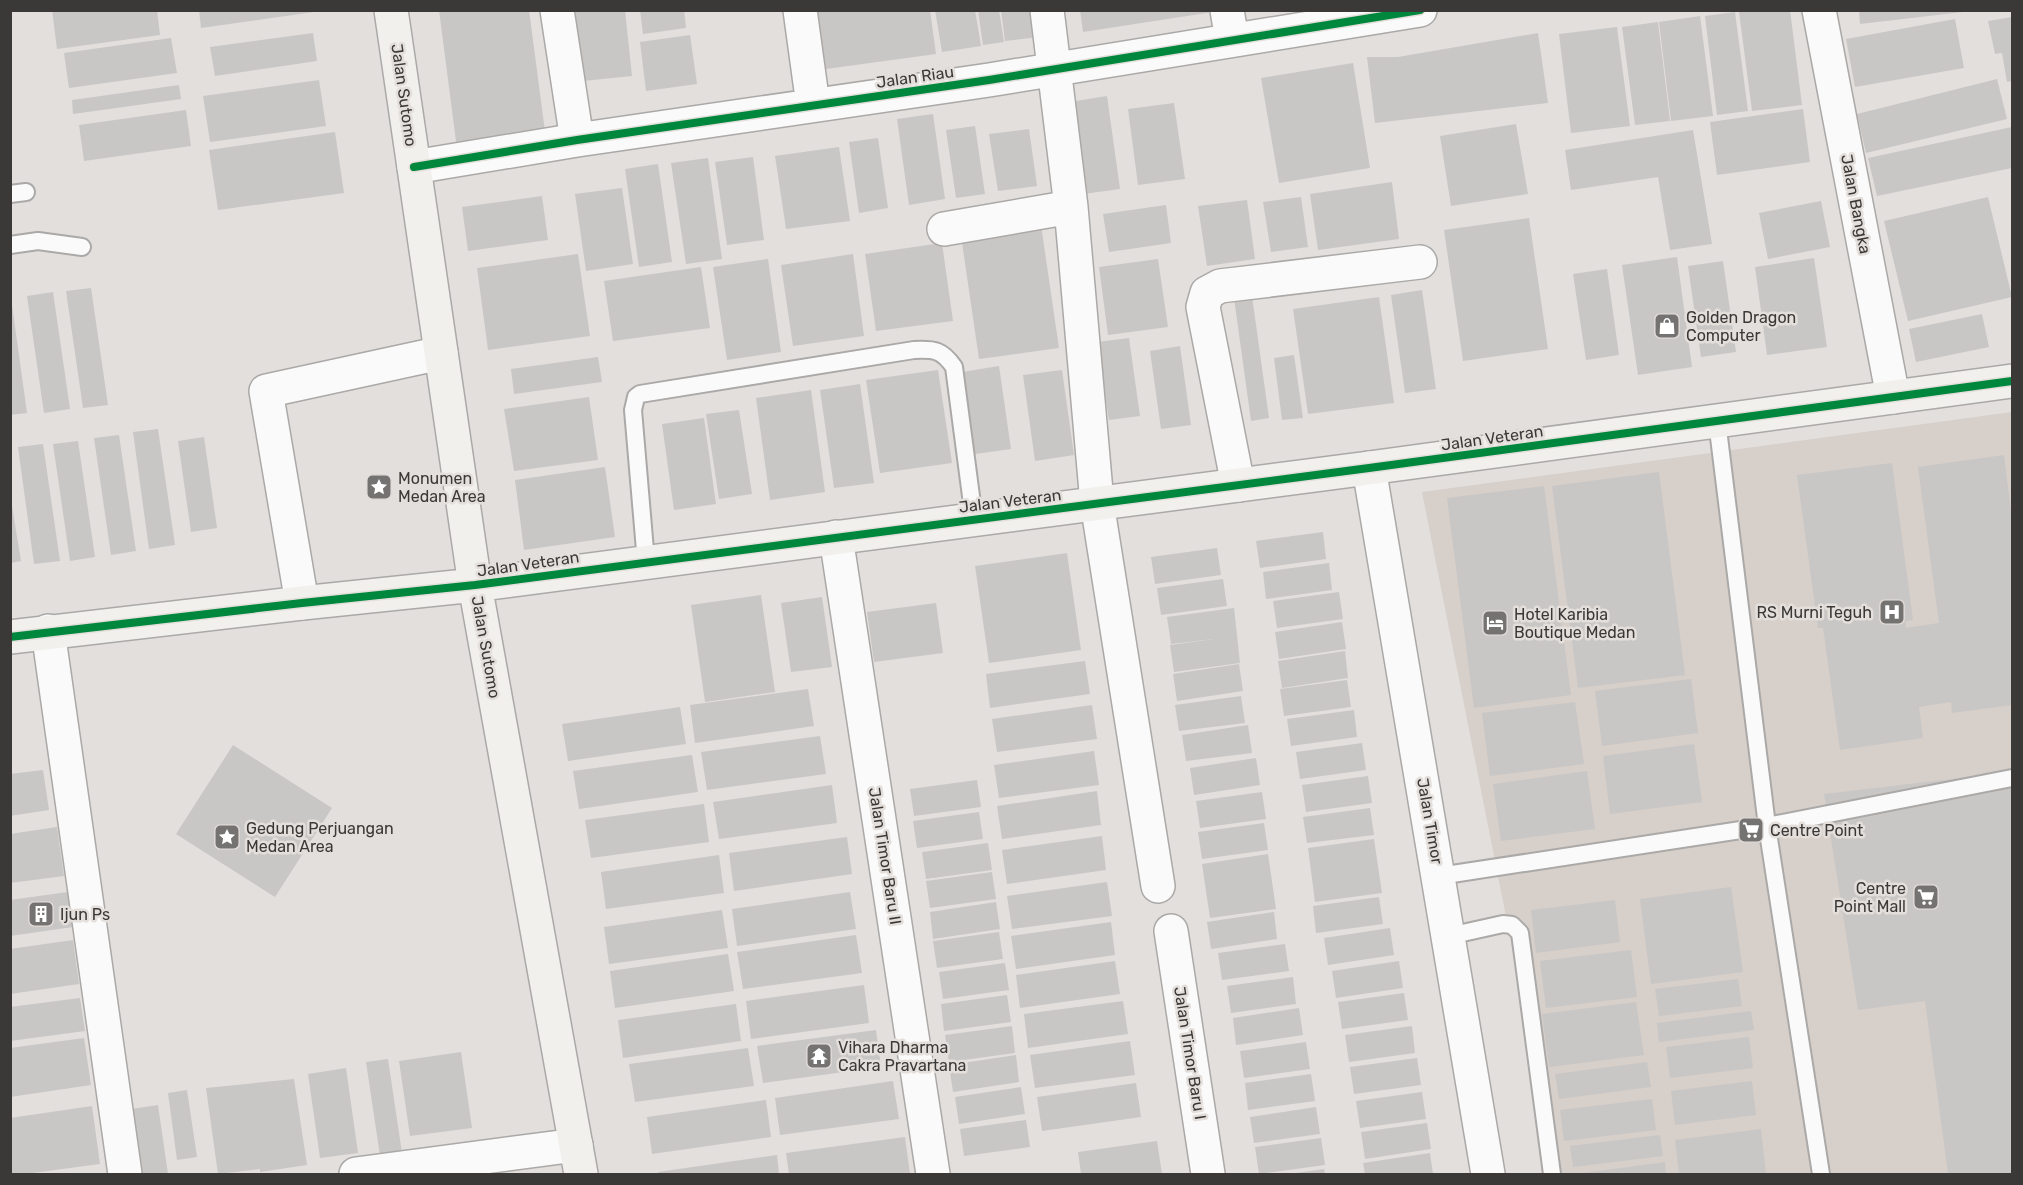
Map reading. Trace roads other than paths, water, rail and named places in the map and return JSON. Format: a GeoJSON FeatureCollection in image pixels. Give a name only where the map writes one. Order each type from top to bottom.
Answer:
{"type":"FeatureCollection","features":[{"type":"Feature","properties":{"kind":"street","name":"Jalan Sutomo"},"geometry":{"type":"LineString","coordinates":[[391,10],[475,585],[578,1160]]}},
{"type":"Feature","properties":{"kind":"street"},"geometry":{"type":"LineString","coordinates":[[557,10],[577,140]]}},
{"type":"Feature","properties":{"kind":"street"},"geometry":{"type":"LineString","coordinates":[[800,10],[813,105]]}},
{"type":"Feature","properties":{"kind":"street"},"geometry":{"type":"LineString","coordinates":[[1047,10],[1071,207],[1097,503],[1158,886]]}},
{"type":"Feature","properties":{"kind":"street","name":"Jalan Riau"},"geometry":{"type":"LineString","coordinates":[[414,167],[577,140],[1054,69],[1230,25],[1420,10]]}},
{"type":"Feature","properties":{"kind":"street","name":"Jalan Bangka"},"geometry":{"type":"LineString","coordinates":[[1819,10],[1893,397]]}},
{"type":"Feature","properties":{"kind":"street"},"geometry":{"type":"LineString","coordinates":[[944,229],[1071,207]]}},
{"type":"Feature","properties":{"kind":"street"},"geometry":{"type":"LineString","coordinates":[[1238,485],[1203,307],[1207,293],[1220,286],[1420,262]]}},
{"type":"Feature","properties":{"kind":"street"},"geometry":{"type":"LineString","coordinates":[[303,603],[266,391],[441,352]]}},
{"type":"Feature","properties":{"kind":"street","name":"Jalan Veteran"},"geometry":{"type":"LineString","coordinates":[[10,637],[475,585],[2013,381]]}},
{"type":"Feature","properties":{"kind":"street","name":"Jalan Timor"},"geometry":{"type":"LineString","coordinates":[[1369,468],[1488,1174]]}},
{"type":"Feature","properties":{"kind":"street","name":"Jalan Timor Baru II"},"geometry":{"type":"LineString","coordinates":[[836,537],[933,1174]]}},
{"type":"Feature","properties":{"kind":"street"},"geometry":{"type":"LineString","coordinates":[[48,632],[125,1174]]}},
{"type":"Feature","properties":{"kind":"street","name":"Jalan Timor Baru I"},"geometry":{"type":"LineString","coordinates":[[1171,931],[1209,1174]]}},
{"type":"Feature","properties":{"kind":"street"},"geometry":{"type":"LineString","coordinates":[[356,1174],[578,1160]]}},
{"type":"Feature","properties":{"kind":"lane"},"geometry":{"type":"LineString","coordinates":[[10,245],[38,241],[81,247]]}},
{"type":"Feature","properties":{"kind":"lane"},"geometry":{"type":"LineString","coordinates":[[646,562],[633,410],[636,398],[640,394],[914,350],[931,349],[945,355],[954,367],[974,519]]}},
{"type":"Feature","properties":{"kind":"lane"},"geometry":{"type":"LineString","coordinates":[[1717,421],[1767,826],[1821,1174]]}},
{"type":"Feature","properties":{"kind":"lane"},"geometry":{"type":"LineString","coordinates":[[1439,876],[1767,826],[2013,778]]}},
{"type":"Feature","properties":{"kind":"lane"},"geometry":{"type":"LineString","coordinates":[[1449,936],[1503,924],[1512,924],[1520,933],[1552,1174]]}},
{"type":"Feature","properties":{"kind":"place","name":"Golden Dragon Computer"},"geometry":{"type":"Point","coordinates":[1667,326]}},
{"type":"Feature","properties":{"kind":"place","name":"Monumen Medan Area"},"geometry":{"type":"Point","coordinates":[379,487]}},
{"type":"Feature","properties":{"kind":"place","name":"RS Murni Teguh"},"geometry":{"type":"Point","coordinates":[1892,612]}},
{"type":"Feature","properties":{"kind":"place","name":"Hotel Karibia Boutique Medan"},"geometry":{"type":"Point","coordinates":[1495,623]}},
{"type":"Feature","properties":{"kind":"place","name":"Centre Point"},"geometry":{"type":"Point","coordinates":[1751,830]}},
{"type":"Feature","properties":{"kind":"place","name":"Gedung Perjuangan Medan Area"},"geometry":{"type":"Point","coordinates":[227,837]}},
{"type":"Feature","properties":{"kind":"place","name":"Centre Point Mall"},"geometry":{"type":"Point","coordinates":[1926,897]}},
{"type":"Feature","properties":{"kind":"place","name":"Ijun Ps"},"geometry":{"type":"Point","coordinates":[41,914]}},
{"type":"Feature","properties":{"kind":"place","name":"Vihara Dharma Cakra Pravartana"},"geometry":{"type":"Point","coordinates":[819,1056]}}]}
